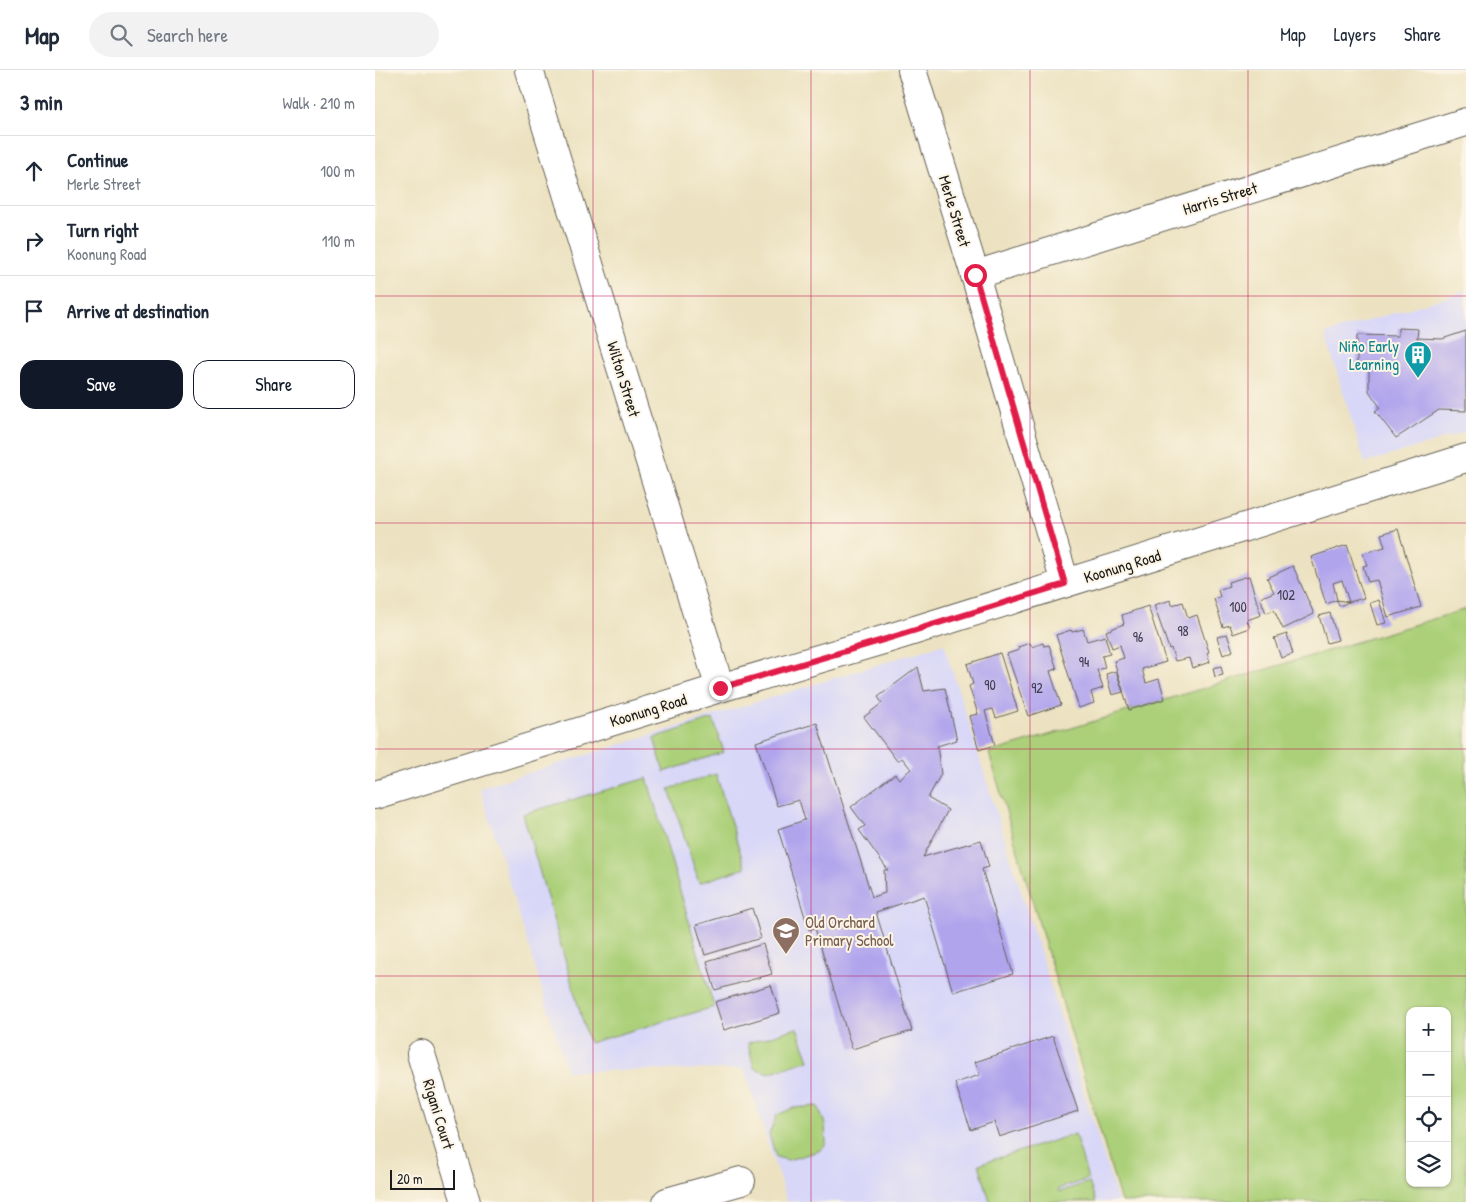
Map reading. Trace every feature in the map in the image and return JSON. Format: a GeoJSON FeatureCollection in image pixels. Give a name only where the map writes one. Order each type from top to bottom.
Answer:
{"type":"FeatureCollection","features":[{"type":"Feature","properties":{"kind":"street","name":"Wilton Street"},"geometry":{"type":"LineString","coordinates":[[529,70],[720,688]]}},
{"type":"Feature","properties":{"kind":"street","name":"Merle Street"},"geometry":{"type":"LineString","coordinates":[[912,70],[975,275],[1065,584]]}},
{"type":"Feature","properties":{"kind":"street","name":"Harris Street"},"geometry":{"type":"LineString","coordinates":[[975,275],[1466,122]]}},
{"type":"Feature","properties":{"kind":"street","name":"Koonung Road"},"geometry":{"type":"LineString","coordinates":[[376,792],[893,637],[1466,458]]}},
{"type":"Feature","properties":{"kind":"street","name":"Rigani Court"},"geometry":{"type":"LineString","coordinates":[[421,1054],[466,1202]]}},
{"type":"Feature","properties":{"kind":"street"},"geometry":{"type":"LineString","coordinates":[[667,1202],[741,1181]]}},
{"type":"Feature","properties":{"kind":"shaded area"},"geometry":{"type":"Polygon","coordinates":[[[1466,291],[1466,432],[1365,463],[1325,334],[1466,291]]]}},
{"type":"Feature","properties":{"kind":"shaded area","name":"Old Orchard Primary School"},"geometry":{"type":"Polygon","coordinates":[[[944,644],[1118,1202],[787,1202],[744,1069],[567,1071],[480,788],[944,644]]]}},
{"type":"Feature","properties":{"kind":"green space"},"geometry":{"type":"Polygon","coordinates":[[[1466,609],[1466,1202],[1121,1202],[989,753],[1466,609]]]}},
{"type":"Feature","properties":{"kind":"green space"},"geometry":{"type":"Polygon","coordinates":[[[713,719],[724,752],[664,772],[654,738],[713,719]]]}},
{"type":"Feature","properties":{"kind":"green space"},"geometry":{"type":"Polygon","coordinates":[[[716,774],[745,868],[699,883],[669,789],[716,774]]]}},
{"type":"Feature","properties":{"kind":"green space"},"geometry":{"type":"Polygon","coordinates":[[[647,778],[714,1007],[589,1043],[523,814],[647,778]]]}},
{"type":"Feature","properties":{"kind":"green space"},"geometry":{"type":"Polygon","coordinates":[[[797,1028],[809,1060],[769,1073],[754,1068],[748,1043],[797,1028]]]}},
{"type":"Feature","properties":{"kind":"green space"},"geometry":{"type":"Polygon","coordinates":[[[818,1106],[825,1124],[826,1144],[819,1151],[788,1160],[776,1157],[769,1134],[777,1115],[793,1108],[818,1106]]]}},
{"type":"Feature","properties":{"kind":"green space"},"geometry":{"type":"Polygon","coordinates":[[[1075,1134],[1088,1179],[1058,1189],[1059,1192],[1089,1182],[1096,1202],[1025,1202],[1024,1199],[1015,1202],[990,1202],[979,1164],[1075,1134]]]}},
{"type":"Feature","properties":{"kind":"building","name":"Niño Early Learning"},"geometry":{"type":"Polygon","coordinates":[[[1398,328],[1418,329],[1417,338],[1442,339],[1466,331],[1466,411],[1439,410],[1396,438],[1375,411],[1380,407],[1369,391],[1369,368],[1357,367],[1357,335],[1398,336],[1398,328]]]}},
{"type":"Feature","properties":{"kind":"building"},"geometry":{"type":"Polygon","coordinates":[[[1398,529],[1421,607],[1388,617],[1377,580],[1368,582],[1363,566],[1367,565],[1363,553],[1385,547],[1381,534],[1398,529]]]}},
{"type":"Feature","properties":{"kind":"building"},"geometry":{"type":"Polygon","coordinates":[[[1347,545],[1364,598],[1349,602],[1342,580],[1333,583],[1337,600],[1326,604],[1311,557],[1347,545]]]}},
{"type":"Feature","properties":{"kind":"building"},"geometry":{"type":"Polygon","coordinates":[[[1293,566],[1314,614],[1283,629],[1274,610],[1266,613],[1260,598],[1274,592],[1267,578],[1293,566]]]}},
{"type":"Feature","properties":{"kind":"building"},"geometry":{"type":"Polygon","coordinates":[[[1249,576],[1261,615],[1247,620],[1250,628],[1233,634],[1230,625],[1223,627],[1214,599],[1220,597],[1218,590],[1229,586],[1228,582],[1249,576]]]}},
{"type":"Feature","properties":{"kind":"building"},"geometry":{"type":"Polygon","coordinates":[[[1171,600],[1172,605],[1183,602],[1188,618],[1197,615],[1209,652],[1207,653],[1210,662],[1192,668],[1189,658],[1175,661],[1154,605],[1171,600]]]}},
{"type":"Feature","properties":{"kind":"building"},"geometry":{"type":"Polygon","coordinates":[[[1337,600],[1349,602],[1339,606],[1337,600]]]}},
{"type":"Feature","properties":{"kind":"building"},"geometry":{"type":"Polygon","coordinates":[[[1379,600],[1386,623],[1377,625],[1370,603],[1379,600]]]}},
{"type":"Feature","properties":{"kind":"building"},"geometry":{"type":"Polygon","coordinates":[[[1148,606],[1166,662],[1142,669],[1146,683],[1159,679],[1165,699],[1129,710],[1114,661],[1124,658],[1120,645],[1112,648],[1106,631],[1124,624],[1122,615],[1148,606]]]}},
{"type":"Feature","properties":{"kind":"building"},"geometry":{"type":"Polygon","coordinates":[[[1330,613],[1338,640],[1327,643],[1319,616],[1330,613]]]}},
{"type":"Feature","properties":{"kind":"building"},"geometry":{"type":"Polygon","coordinates":[[[1083,629],[1087,641],[1105,636],[1110,654],[1102,656],[1105,668],[1097,670],[1103,688],[1091,692],[1094,703],[1079,708],[1056,635],[1071,630],[1072,632],[1083,629]]]}},
{"type":"Feature","properties":{"kind":"building"},"geometry":{"type":"Polygon","coordinates":[[[1227,634],[1233,651],[1223,655],[1217,637],[1227,634]]]}},
{"type":"Feature","properties":{"kind":"building"},"geometry":{"type":"Polygon","coordinates":[[[1287,634],[1293,654],[1281,658],[1274,638],[1287,634]]]}},
{"type":"Feature","properties":{"kind":"building"},"geometry":{"type":"Polygon","coordinates":[[[1030,643],[1032,647],[1043,643],[1044,646],[1049,645],[1057,669],[1050,671],[1061,705],[1028,716],[1007,654],[1019,650],[1018,647],[1030,643]]]}},
{"type":"Feature","properties":{"kind":"building"},"geometry":{"type":"Polygon","coordinates":[[[1000,653],[1018,711],[996,718],[993,709],[985,711],[995,745],[979,750],[969,716],[978,714],[969,686],[973,684],[967,664],[1000,653]]]}},
{"type":"Feature","properties":{"kind":"building"},"geometry":{"type":"Polygon","coordinates":[[[1221,666],[1223,675],[1215,677],[1213,668],[1221,666]]]}},
{"type":"Feature","properties":{"kind":"building"},"geometry":{"type":"Polygon","coordinates":[[[918,667],[924,691],[945,688],[957,740],[937,746],[941,774],[928,798],[948,810],[923,857],[981,840],[989,867],[982,869],[1013,974],[953,992],[924,896],[876,912],[912,1031],[852,1049],[815,928],[809,930],[778,829],[805,820],[799,800],[777,806],[756,742],[817,723],[872,897],[885,893],[884,870],[888,870],[859,830],[865,826],[851,807],[895,774],[899,779],[911,769],[902,758],[897,761],[864,717],[882,703],[878,697],[918,667]]]}},
{"type":"Feature","properties":{"kind":"building"},"geometry":{"type":"Polygon","coordinates":[[[1116,671],[1123,692],[1112,695],[1106,674],[1116,671]]]}},
{"type":"Feature","properties":{"kind":"building"},"geometry":{"type":"Polygon","coordinates":[[[752,908],[761,938],[705,955],[696,925],[752,908]]]}},
{"type":"Feature","properties":{"kind":"building"},"geometry":{"type":"Polygon","coordinates":[[[763,944],[772,974],[715,990],[707,961],[763,944]]]}},
{"type":"Feature","properties":{"kind":"building"},"geometry":{"type":"Polygon","coordinates":[[[771,985],[780,1013],[724,1030],[715,1002],[771,985]]]}},
{"type":"Feature","properties":{"kind":"building"},"geometry":{"type":"Polygon","coordinates":[[[1053,1036],[1078,1111],[999,1137],[994,1122],[971,1130],[955,1083],[980,1075],[975,1062],[1053,1036]]]}},
{"type":"Feature","properties":{"kind":"place","name":"Niño Early Learning"},"geometry":{"type":"Point","coordinates":[1418,379]}},
{"type":"Feature","properties":{"kind":"place","name":"Old Orchard Primary School"},"geometry":{"type":"Point","coordinates":[786,955]}},
{"type":"Feature","properties":{"kind":"route"},"geometry":{"type":"LineString","coordinates":[[720,688],[1065,584],[975,275]]}}]}
